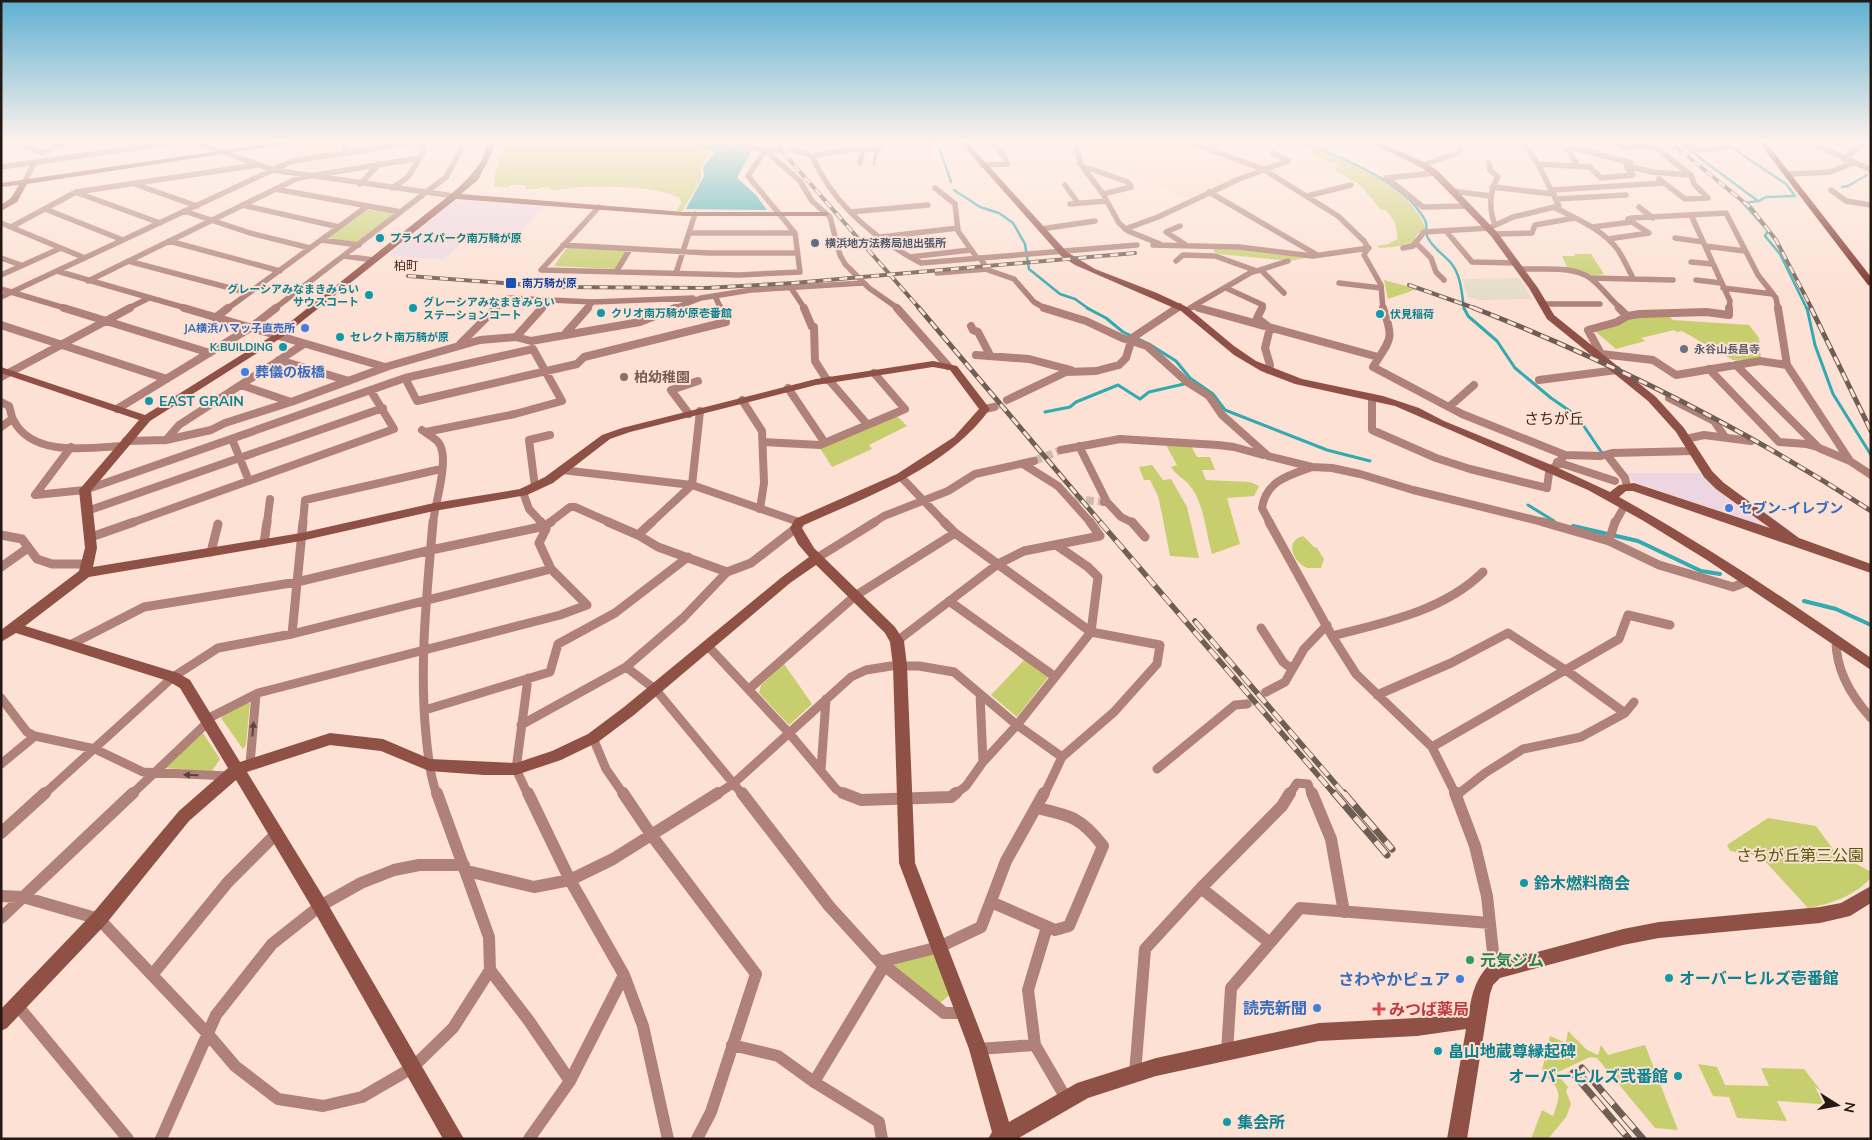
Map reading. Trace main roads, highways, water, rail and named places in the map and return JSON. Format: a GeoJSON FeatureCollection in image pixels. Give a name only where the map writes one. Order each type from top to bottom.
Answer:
{"type":"FeatureCollection","features":[{"type":"Feature","properties":{"kind":"main road"},"geometry":{"type":"LineString","coordinates":[[1803,194],[1871,283]]}},
{"type":"Feature","properties":{"kind":"water"},"geometry":{"type":"Polygon","coordinates":[[[694,194],[755,194],[767,210],[686,209],[694,194]]]}},
{"type":"Feature","properties":{"kind":"waterway"},"geometry":{"type":"LineString","coordinates":[[960,194],[980,207],[999,213],[1013,223],[1025,244],[1029,269],[1060,294],[1075,299],[1089,309]]}},
{"type":"Feature","properties":{"kind":"waterway"},"geometry":{"type":"LineString","coordinates":[[1403,194],[1422,215],[1430,242],[1451,263],[1457,273],[1464,309]]}},
{"type":"Feature","properties":{"kind":"waterway"},"geometry":{"type":"LineString","coordinates":[[1749,194],[1758,201]]}},
{"type":"Feature","properties":{"kind":"waterway"},"geometry":{"type":"LineString","coordinates":[[1794,194],[1795,196],[1766,197],[1759,201],[1743,203],[1768,231],[1765,236],[1780,254],[1807,309]]}},
{"type":"Feature","properties":{"kind":"waterway"},"geometry":{"type":"LineString","coordinates":[[1087,308],[1106,318],[1123,332],[1149,344],[1176,361],[1190,378],[1213,394],[1225,410],[1327,450],[1370,461]]}},
{"type":"Feature","properties":{"kind":"waterway"},"geometry":{"type":"LineString","coordinates":[[1464,308],[1468,316],[1497,341],[1515,368],[1551,398],[1577,416],[1602,453]]}},
{"type":"Feature","properties":{"kind":"waterway"},"geometry":{"type":"LineString","coordinates":[[1807,308],[1815,345],[1833,394],[1871,455]]}},
{"type":"Feature","properties":{"kind":"waterway"},"geometry":{"type":"LineString","coordinates":[[1045,412],[1070,407],[1076,402],[1118,385],[1140,399],[1149,392],[1184,384]]}},
{"type":"Feature","properties":{"kind":"waterway"},"geometry":{"type":"LineString","coordinates":[[1528,505],[1554,521]]}},
{"type":"Feature","properties":{"kind":"waterway"},"geometry":{"type":"LineString","coordinates":[[1573,526],[1638,541],[1701,571],[1720,574]]}},
{"type":"Feature","properties":{"kind":"waterway"},"geometry":{"type":"LineString","coordinates":[[1804,601],[1836,609],[1871,625]]}},
{"type":"Feature","properties":{"kind":"tunnel"},"geometry":{"type":"LineString","coordinates":[[994,407],[1007,400]]}},
{"type":"Feature","properties":{"kind":"tunnel"},"geometry":{"type":"LineString","coordinates":[[1034,461],[1061,450]]}},
{"type":"Feature","properties":{"kind":"tunnel"},"geometry":{"type":"LineString","coordinates":[[1074,499],[1104,502]]}},
{"type":"Feature","properties":{"kind":"tunnel"},"geometry":{"type":"LineString","coordinates":[[1247,704],[1266,692]]}},
{"type":"Feature","properties":{"kind":"railway"},"geometry":{"type":"LineString","coordinates":[[820,194],[890,275]]}},
{"type":"Feature","properties":{"kind":"railway"},"geometry":{"type":"LineString","coordinates":[[1734,194],[1751,208],[1776,240],[1812,309]]}},
{"type":"Feature","properties":{"kind":"railway"},"geometry":{"type":"LineString","coordinates":[[890,275],[1135,253]]}},
{"type":"Feature","properties":{"kind":"railway"},"geometry":{"type":"LineString","coordinates":[[408,276],[557,287],[706,288],[890,275]]}},
{"type":"Feature","properties":{"kind":"railway"},"geometry":{"type":"LineString","coordinates":[[890,275],[920,309]]}},
{"type":"Feature","properties":{"kind":"railway"},"geometry":{"type":"LineString","coordinates":[[1409,285],[1477,309]]}},
{"type":"Feature","properties":{"kind":"railway"},"geometry":{"type":"LineString","coordinates":[[919,308],[1101,523]]}},
{"type":"Feature","properties":{"kind":"railway"},"geometry":{"type":"LineString","coordinates":[[1474,308],[1577,351],[1678,399],[1776,453],[1871,511]]}},
{"type":"Feature","properties":{"kind":"railway"},"geometry":{"type":"LineString","coordinates":[[1811,308],[1871,431]]}},
{"type":"Feature","properties":{"kind":"railway"},"geometry":{"type":"LineString","coordinates":[[1100,522],[1335,795]]}},
{"type":"Feature","properties":{"kind":"railway"},"geometry":{"type":"LineString","coordinates":[[1195,621],[1345,795]]}},
{"type":"Feature","properties":{"kind":"railway"},"geometry":{"type":"LineString","coordinates":[[1334,793],[1387,855]]}},
{"type":"Feature","properties":{"kind":"railway"},"geometry":{"type":"LineString","coordinates":[[1344,793],[1392,849]]}},
{"type":"Feature","properties":{"kind":"railway"},"geometry":{"type":"LineString","coordinates":[[1582,1068],[1643,1139]]}},
{"type":"Feature","properties":{"kind":"railway"},"geometry":{"type":"LineString","coordinates":[[1573,1073],[1629,1139]]}},
{"type":"Feature","properties":{"kind":"place","name":"プライズパーク南万騎が原"},"geometry":{"type":"Point","coordinates":[380,238]}},
{"type":"Feature","properties":{"kind":"place","name":"横浜地方法務局旭出張所"},"geometry":{"type":"Point","coordinates":[815,243]}},
{"type":"Feature","properties":{"kind":"place","name":"南万騎が原"},"geometry":{"type":"Point","coordinates":[511,283]}},
{"type":"Feature","properties":{"kind":"place","name":"グレーシアみなまきみらい サウスコート"},"geometry":{"type":"Point","coordinates":[369,295]}},
{"type":"Feature","properties":{"kind":"place","name":"グレーシアみなまきみらい ステーションコート"},"geometry":{"type":"Point","coordinates":[413,308]}},
{"type":"Feature","properties":{"kind":"place","name":"クリオ南万騎が原壱番館"},"geometry":{"type":"Point","coordinates":[601,313]}},
{"type":"Feature","properties":{"kind":"place","name":"伏見稲荷"},"geometry":{"type":"Point","coordinates":[1380,314]}},
{"type":"Feature","properties":{"kind":"place","name":"JA横浜ハマッ子直売所"},"geometry":{"type":"Point","coordinates":[305,328]}},
{"type":"Feature","properties":{"kind":"place","name":"セレクト南万騎が原"},"geometry":{"type":"Point","coordinates":[340,337]}},
{"type":"Feature","properties":{"kind":"place","name":"K.BUILDING"},"geometry":{"type":"Point","coordinates":[283,347]}},
{"type":"Feature","properties":{"kind":"place","name":"永谷山長昌寺"},"geometry":{"type":"Point","coordinates":[1684,349]}},
{"type":"Feature","properties":{"kind":"place","name":"葬儀の板橋"},"geometry":{"type":"Point","coordinates":[245,372]}},
{"type":"Feature","properties":{"kind":"place","name":"柏幼稚園"},"geometry":{"type":"Point","coordinates":[624,377]}},
{"type":"Feature","properties":{"kind":"place","name":"EAST GRAIN"},"geometry":{"type":"Point","coordinates":[149,401]}},
{"type":"Feature","properties":{"kind":"place","name":"セブン-イレブン"},"geometry":{"type":"Point","coordinates":[1729,508]}},
{"type":"Feature","properties":{"kind":"place","name":"鈴木燃料商会"},"geometry":{"type":"Point","coordinates":[1524,883]}},
{"type":"Feature","properties":{"kind":"place","name":"元気ジム"},"geometry":{"type":"Point","coordinates":[1470,960]}},
{"type":"Feature","properties":{"kind":"place","name":"オーバーヒルズ壱番館"},"geometry":{"type":"Point","coordinates":[1669,978]}},
{"type":"Feature","properties":{"kind":"place","name":"さわやかピュア"},"geometry":{"type":"Point","coordinates":[1460,979]}},
{"type":"Feature","properties":{"kind":"place","name":"読売新聞"},"geometry":{"type":"Point","coordinates":[1317,1008]}},
{"type":"Feature","properties":{"kind":"place","name":"みつば薬局"},"geometry":{"type":"Point","coordinates":[1379,1009]}},
{"type":"Feature","properties":{"kind":"place","name":"畠山地蔵尊縁起碑"},"geometry":{"type":"Point","coordinates":[1438,1051]}},
{"type":"Feature","properties":{"kind":"place","name":"オーバーヒルズ弐番館"},"geometry":{"type":"Point","coordinates":[1678,1076]}},
{"type":"Feature","properties":{"kind":"place","name":"集会所"},"geometry":{"type":"Point","coordinates":[1227,1122]}},
{"type":"Feature","properties":{"kind":"district","name":"柏町"},"geometry":{"type":"Point","coordinates":[406,265]}},
{"type":"Feature","properties":{"kind":"district","name":"さちが丘"},"geometry":{"type":"Point","coordinates":[1554,418]}},
{"type":"Feature","properties":{"kind":"park label","name":"さちが丘第三公園"},"geometry":{"type":"Point","coordinates":[1800,855]}}]}
